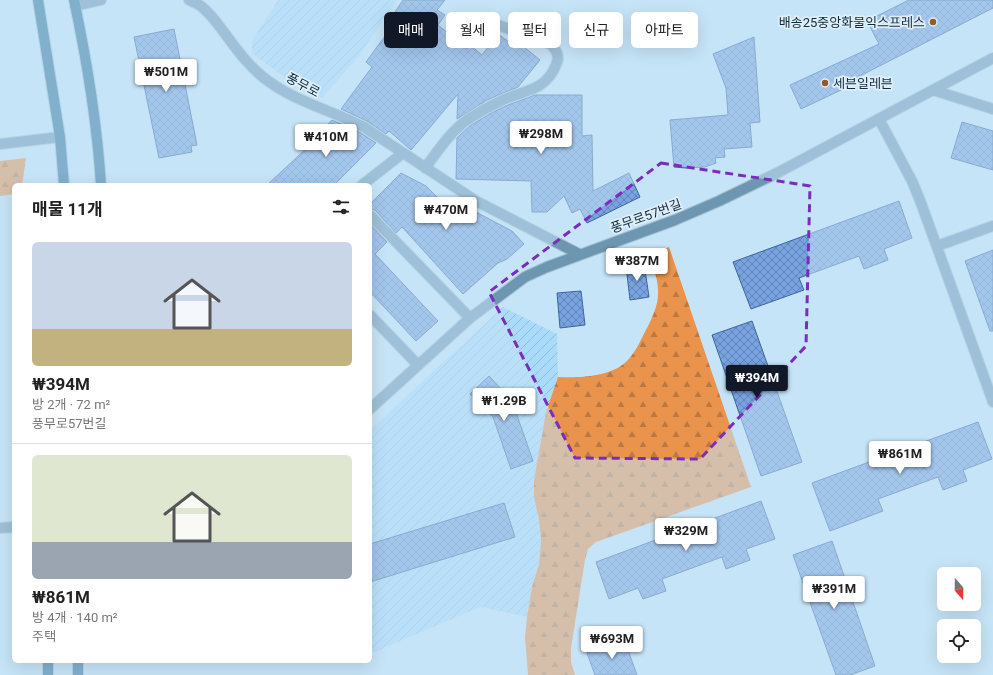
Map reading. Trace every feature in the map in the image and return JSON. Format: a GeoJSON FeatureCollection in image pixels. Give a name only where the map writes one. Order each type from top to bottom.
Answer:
{"type":"FeatureCollection","features":[{"type":"Feature","properties":{"kind":"street"},"geometry":{"type":"LineString","coordinates":[[38,0],[60,137],[64,183]]}},
{"type":"Feature","properties":{"kind":"street"},"geometry":{"type":"LineString","coordinates":[[100,183],[96,126],[74,3],[101,0]]}},
{"type":"Feature","properties":{"kind":"street","name":"풍무로"},"geometry":{"type":"LineString","coordinates":[[189,0],[202,7],[212,17],[249,64],[264,78],[293,96],[364,127],[476,201],[579,254]]}},
{"type":"Feature","properties":{"kind":"street"},"geometry":{"type":"LineString","coordinates":[[425,168],[441,145],[466,121],[506,99],[541,85],[549,78],[554,70],[558,55],[550,44],[500,26]]}},
{"type":"Feature","properties":{"kind":"street","name":"풍무로57번길"},"geometry":{"type":"LineString","coordinates":[[372,407],[470,318],[525,277],[579,254],[675,220],[719,201],[779,172],[993,58]]}},
{"type":"Feature","properties":{"kind":"street"},"geometry":{"type":"LineString","coordinates":[[933,90],[993,109]]}},
{"type":"Feature","properties":{"kind":"street"},"geometry":{"type":"LineString","coordinates":[[879,119],[912,181],[938,246],[993,402]]}},
{"type":"Feature","properties":{"kind":"street"},"geometry":{"type":"LineString","coordinates":[[0,144],[60,137]]}},
{"type":"Feature","properties":{"kind":"street"},"geometry":{"type":"LineString","coordinates":[[365,183],[403,153]]}},
{"type":"Feature","properties":{"kind":"street"},"geometry":{"type":"LineString","coordinates":[[372,217],[470,318]]}},
{"type":"Feature","properties":{"kind":"street"},"geometry":{"type":"LineString","coordinates":[[938,246],[993,226]]}},
{"type":"Feature","properties":{"kind":"street"},"geometry":{"type":"LineString","coordinates":[[372,317],[418,365]]}},
{"type":"Feature","properties":{"kind":"street"},"geometry":{"type":"LineString","coordinates":[[0,528],[12,528]]}},
{"type":"Feature","properties":{"kind":"street"},"geometry":{"type":"LineString","coordinates":[[48,663],[48,675]]}},
{"type":"Feature","properties":{"kind":"street"},"geometry":{"type":"LineString","coordinates":[[78,663],[78,675]]}},
{"type":"Feature","properties":{"kind":"highlighted area"},"geometry":{"type":"Polygon","coordinates":[[[661,163],[810,186],[806,346],[700,459],[575,458],[489,292],[661,163]]]}},
{"type":"Feature","properties":{"kind":"shaded area"},"geometry":{"type":"Polygon","coordinates":[[[278,0],[397,0],[389,12],[384,12],[384,19],[358,57],[322,98],[300,87],[252,53],[252,41],[278,0]]]}},
{"type":"Feature","properties":{"kind":"shaded area"},"geometry":{"type":"Polygon","coordinates":[[[503,307],[557,334],[558,377],[546,412],[534,480],[541,540],[539,564],[532,587],[527,617],[481,607],[372,653],[372,428],[503,307]]]}},
{"type":"Feature","properties":{"kind":"green space"},"geometry":{"type":"Polygon","coordinates":[[[26,158],[22,183],[12,183],[12,194],[0,196],[0,161],[26,158]]]}},
{"type":"Feature","properties":{"kind":"green space"},"geometry":{"type":"Polygon","coordinates":[[[669,247],[751,487],[596,542],[588,549],[585,560],[571,648],[571,662],[575,675],[528,675],[525,637],[532,587],[539,564],[541,540],[539,520],[534,497],[534,480],[546,412],[558,377],[586,377],[605,373],[621,366],[631,356],[639,344],[658,300],[657,281],[650,254],[669,247]]]}},
{"type":"Feature","properties":{"kind":"building"},"geometry":{"type":"Polygon","coordinates":[[[403,0],[445,0],[437,10],[445,15],[438,25],[438,12],[395,12],[403,0]]]}},
{"type":"Feature","properties":{"kind":"building"},"geometry":{"type":"Polygon","coordinates":[[[909,0],[993,0],[993,8],[858,77],[860,81],[801,109],[790,85],[879,44],[867,21],[909,0]]]}},
{"type":"Feature","properties":{"kind":"building"},"geometry":{"type":"Polygon","coordinates":[[[438,25],[446,32],[446,48],[474,48],[482,55],[487,48],[500,48],[500,35],[508,41],[508,48],[525,48],[540,60],[518,87],[487,100],[457,119],[458,94],[411,150],[389,131],[386,134],[367,121],[341,109],[372,67],[366,62],[384,37],[384,48],[438,48],[438,25]]]}},
{"type":"Feature","properties":{"kind":"building"},"geometry":{"type":"Polygon","coordinates":[[[174,29],[197,145],[191,146],[192,152],[159,158],[134,37],[174,29]]]}},
{"type":"Feature","properties":{"kind":"building"},"geometry":{"type":"Polygon","coordinates":[[[754,37],[760,122],[750,123],[752,147],[724,149],[725,157],[715,158],[716,163],[705,167],[674,167],[670,120],[728,115],[726,88],[713,54],[754,37]]]}},
{"type":"Feature","properties":{"kind":"building"},"geometry":{"type":"Polygon","coordinates":[[[535,95],[582,95],[582,136],[592,135],[593,191],[629,173],[640,197],[587,223],[580,209],[572,213],[564,196],[547,212],[532,212],[531,181],[456,179],[457,138],[471,125],[493,112],[535,95]]]}},
{"type":"Feature","properties":{"kind":"building"},"geometry":{"type":"Polygon","coordinates":[[[332,120],[361,133],[376,143],[336,183],[269,183],[309,146],[308,145],[332,120]]]}},
{"type":"Feature","properties":{"kind":"building"},"geometry":{"type":"Polygon","coordinates":[[[962,122],[993,131],[993,170],[951,158],[962,122]]]}},
{"type":"Feature","properties":{"kind":"building"},"geometry":{"type":"Polygon","coordinates":[[[401,173],[426,186],[455,215],[455,201],[512,231],[524,244],[507,259],[498,263],[463,294],[402,227],[396,233],[375,210],[372,209],[372,202],[401,173]]]}},
{"type":"Feature","properties":{"kind":"building"},"geometry":{"type":"Polygon","coordinates":[[[899,201],[912,238],[884,249],[888,260],[864,269],[859,256],[799,278],[804,290],[751,309],[733,262],[899,201]]]}},
{"type":"Feature","properties":{"kind":"building"},"geometry":{"type":"Polygon","coordinates":[[[372,226],[387,242],[375,254],[438,321],[416,341],[372,294],[372,226]]]}},
{"type":"Feature","properties":{"kind":"building"},"geometry":{"type":"Polygon","coordinates":[[[993,250],[993,331],[990,331],[965,261],[993,250]]]}},
{"type":"Feature","properties":{"kind":"building"},"geometry":{"type":"Polygon","coordinates":[[[644,263],[649,297],[630,300],[626,266],[644,263]]]}},
{"type":"Feature","properties":{"kind":"building"},"geometry":{"type":"Polygon","coordinates":[[[581,291],[585,325],[560,328],[557,293],[581,291]]]}},
{"type":"Feature","properties":{"kind":"building"},"geometry":{"type":"Polygon","coordinates":[[[752,321],[802,462],[761,476],[712,335],[752,321]]]}},
{"type":"Feature","properties":{"kind":"building"},"geometry":{"type":"Polygon","coordinates":[[[489,376],[512,401],[533,461],[511,469],[493,417],[470,394],[489,376]]]}},
{"type":"Feature","properties":{"kind":"building"},"geometry":{"type":"Polygon","coordinates":[[[978,422],[992,459],[963,470],[967,481],[943,490],[938,477],[878,499],[883,511],[830,531],[812,483],[978,422]]]}},
{"type":"Feature","properties":{"kind":"building"},"geometry":{"type":"Polygon","coordinates":[[[761,501],[775,539],[746,549],[750,560],[726,569],[722,557],[662,579],[666,591],[643,599],[638,588],[609,599],[596,562],[761,501]]]}},
{"type":"Feature","properties":{"kind":"building"},"geometry":{"type":"Polygon","coordinates":[[[504,503],[515,537],[372,581],[372,543],[504,503]]]}},
{"type":"Feature","properties":{"kind":"building"},"geometry":{"type":"Polygon","coordinates":[[[832,541],[875,666],[850,675],[836,675],[793,555],[832,541]]]}},
{"type":"Feature","properties":{"kind":"building"},"geometry":{"type":"Polygon","coordinates":[[[624,639],[637,675],[595,675],[587,653],[624,639]]]}},
{"type":"Feature","properties":{"kind":"place","name":"배송25중앙화물익스프레스"},"geometry":{"type":"Point","coordinates":[933,22]}},
{"type":"Feature","properties":{"kind":"place","name":"세븐일레븐"},"geometry":{"type":"Point","coordinates":[825,83]}}]}
